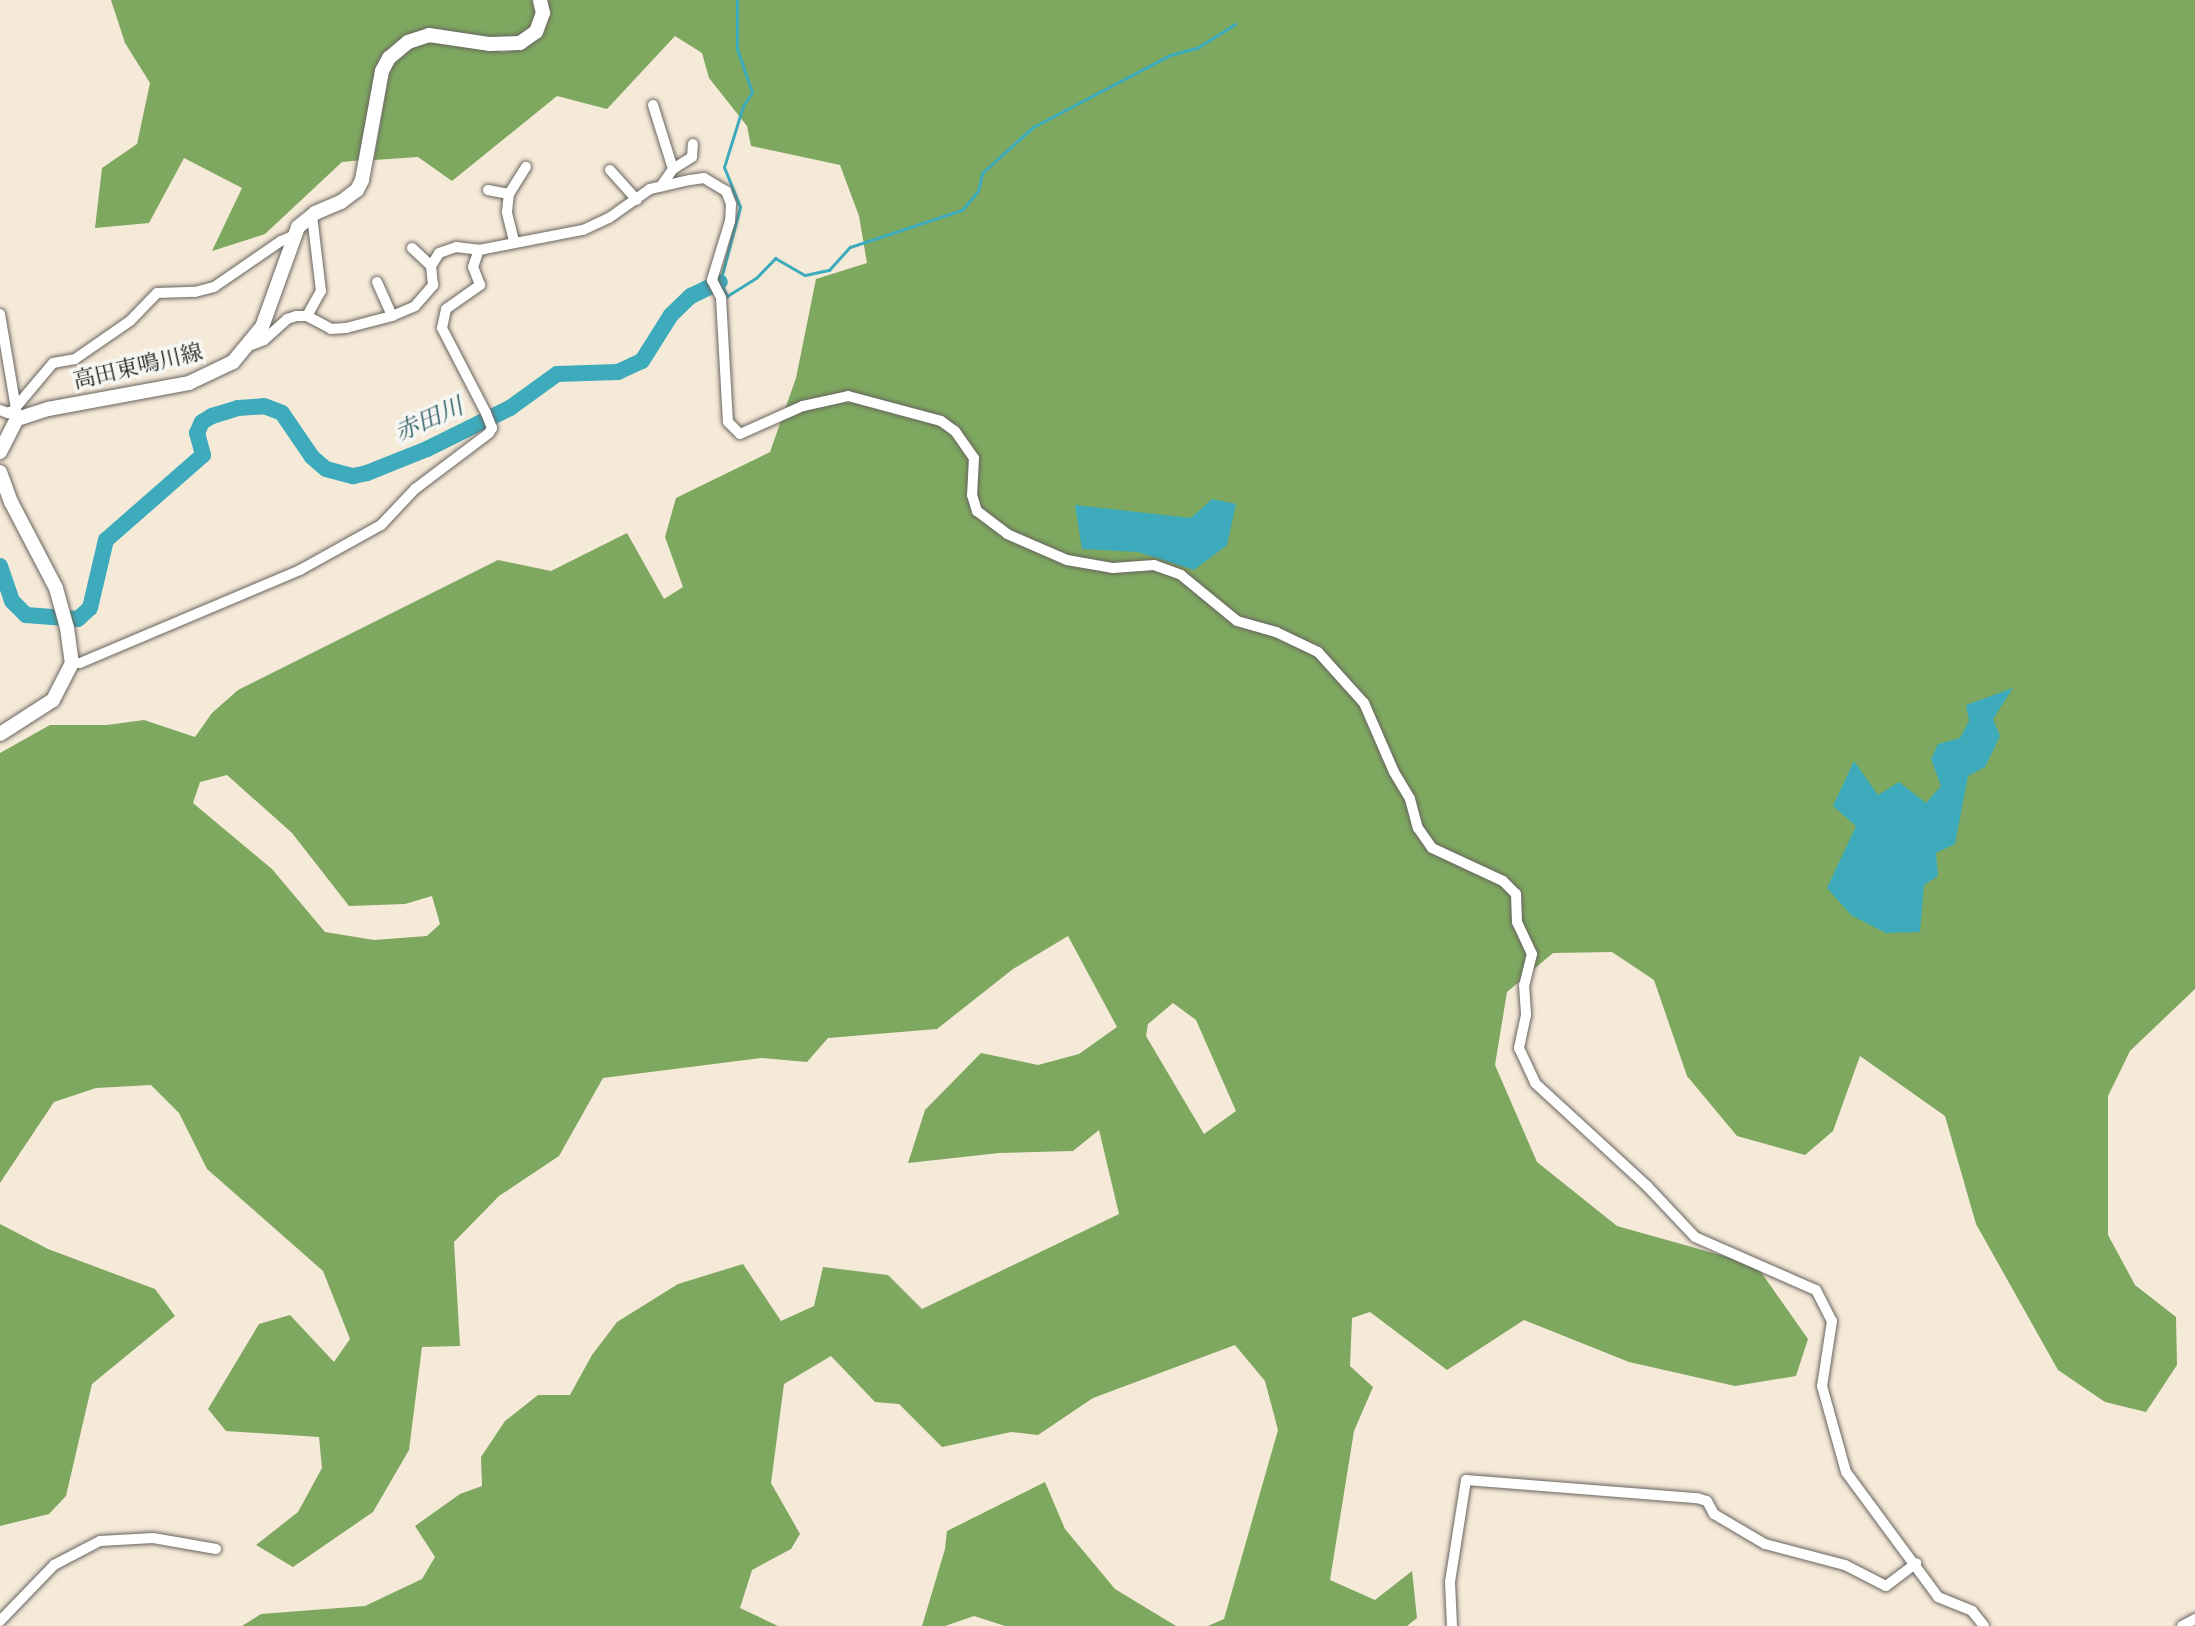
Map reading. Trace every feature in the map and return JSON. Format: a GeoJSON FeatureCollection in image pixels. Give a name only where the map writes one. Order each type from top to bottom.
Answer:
{"type":"FeatureCollection","features":[{"type":"Feature","properties":{"kind":"main road","name":"高田東鳴川線"},"geometry":{"type":"LineString","coordinates":[[16,412],[189,383],[233,362],[251,345],[270,311],[293,236],[312,216],[357,190],[362,180],[382,71],[389,58],[408,42],[429,35],[504,45],[520,43],[536,32],[543,13],[540,0]]}},
{"type":"Feature","properties":{"kind":"main road"},"geometry":{"type":"LineString","coordinates":[[0,452],[16,412]]}},
{"type":"Feature","properties":{"kind":"main road"},"geometry":{"type":"LineString","coordinates":[[0,472],[11,502],[47,568],[62,609],[72,663],[53,700],[0,734]]}},
{"type":"Feature","properties":{"kind":"street"},"geometry":{"type":"LineString","coordinates":[[653,105],[673,169]]}},
{"type":"Feature","properties":{"kind":"street"},"geometry":{"type":"LineString","coordinates":[[661,186],[673,169],[692,157],[693,144]]}},
{"type":"Feature","properties":{"kind":"street"},"geometry":{"type":"LineString","coordinates":[[514,241],[507,212],[509,194],[526,167]]}},
{"type":"Feature","properties":{"kind":"street"},"geometry":{"type":"LineString","coordinates":[[610,170],[637,200]]}},
{"type":"Feature","properties":{"kind":"street"},"geometry":{"type":"LineString","coordinates":[[251,345],[264,340],[287,319],[307,316],[331,329],[392,316],[427,296],[433,285],[431,266],[439,253],[456,247],[479,250],[583,230],[661,186],[704,178],[726,191],[731,204],[730,221],[712,280],[721,298],[728,422],[740,434],[803,406],[848,396],[941,421],[955,431],[974,458],[972,495],[977,511],[1007,534],[1067,560],[1113,568],[1154,565],[1181,575],[1237,621],[1296,640],[1318,652],[1364,703],[1394,772],[1410,799],[1418,828],[1432,848],[1503,881],[1516,894],[1517,922],[1532,954],[1524,985],[1526,1015],[1519,1048],[1535,1083],[1647,1186],[1695,1237],[1754,1266],[1808,1284],[1824,1301],[1832,1328],[1822,1386],[1837,1451],[1859,1493],[1916,1563],[1938,1597],[1972,1611],[1984,1626]]}},
{"type":"Feature","properties":{"kind":"street"},"geometry":{"type":"LineString","coordinates":[[488,190],[509,194]]}},
{"type":"Feature","properties":{"kind":"street"},"geometry":{"type":"LineString","coordinates":[[307,316],[321,291],[312,216]]}},
{"type":"Feature","properties":{"kind":"street"},"geometry":{"type":"LineString","coordinates":[[0,410],[16,412],[53,363],[75,359],[130,321],[157,293],[195,292],[214,287],[293,236]]}},
{"type":"Feature","properties":{"kind":"street"},"geometry":{"type":"LineString","coordinates":[[412,248],[431,266]]}},
{"type":"Feature","properties":{"kind":"street"},"geometry":{"type":"LineString","coordinates":[[72,663],[80,663],[300,570],[381,525],[415,489],[492,428],[442,328],[446,309],[480,285],[473,267],[479,250]]}},
{"type":"Feature","properties":{"kind":"street"},"geometry":{"type":"LineString","coordinates":[[377,282],[392,316]]}},
{"type":"Feature","properties":{"kind":"street"},"geometry":{"type":"LineString","coordinates":[[0,314],[16,412]]}},
{"type":"Feature","properties":{"kind":"street"},"geometry":{"type":"LineString","coordinates":[[1452,1626],[1450,1582],[1466,1480],[1697,1498],[1707,1501],[1714,1514],[1765,1544],[1845,1565],[1886,1586],[1916,1563]]}},
{"type":"Feature","properties":{"kind":"street"},"geometry":{"type":"LineString","coordinates":[[0,1621],[54,1565],[100,1541],[153,1538],[216,1549]]}},
{"type":"Feature","properties":{"kind":"street"},"geometry":{"type":"LineString","coordinates":[[2182,1626],[2195,1619]]}},
{"type":"Feature","properties":{"kind":"green space"},"geometry":{"type":"Polygon","coordinates":[[[111,0],[532,0],[536,15],[532,29],[519,38],[504,40],[456,33],[385,55],[362,160],[342,162],[265,234],[212,251],[242,188],[184,158],[149,223],[95,228],[102,168],[137,144],[150,83],[125,43],[111,0]]]}},
{"type":"Feature","properties":{"kind":"green space"},"geometry":{"type":"Polygon","coordinates":[[[547,0],[2195,0],[2195,989],[2130,1051],[2108,1096],[2108,1235],[2135,1285],[2176,1317],[2177,1365],[2146,1412],[2105,1402],[2058,1370],[1976,1224],[1945,1116],[1860,1056],[1833,1131],[1805,1155],[1737,1136],[1687,1076],[1654,980],[1612,952],[1553,953],[1507,992],[1495,1065],[1537,1162],[1617,1226],[1756,1265],[1808,1339],[1796,1376],[1735,1386],[1629,1362],[1524,1320],[1447,1370],[1370,1312],[1352,1318],[1350,1366],[1373,1387],[1354,1431],[1330,1580],[1375,1600],[1412,1571],[1417,1618],[1407,1626],[1208,1626],[1224,1619],[1278,1430],[1265,1381],[1235,1345],[1093,1398],[1038,1435],[1011,1432],[942,1447],[899,1404],[875,1402],[831,1356],[784,1384],[771,1483],[800,1534],[791,1549],[752,1570],[740,1608],[778,1626],[242,1626],[261,1614],[365,1606],[422,1579],[435,1557],[415,1526],[460,1494],[482,1486],[481,1457],[505,1421],[538,1395],[570,1395],[592,1355],[617,1322],[678,1284],[743,1264],[781,1321],[814,1306],[823,1267],[888,1275],[922,1309],[1119,1214],[1099,1130],[1073,1151],[999,1153],[908,1163],[925,1110],[981,1053],[1038,1065],[1079,1054],[1117,1027],[1068,936],[1013,969],[937,1029],[828,1038],[807,1062],[761,1058],[603,1078],[559,1156],[499,1196],[454,1242],[460,1346],[422,1347],[409,1450],[373,1512],[293,1567],[256,1545],[298,1512],[322,1468],[319,1437],[226,1431],[208,1409],[259,1324],[290,1315],[334,1362],[350,1339],[323,1271],[207,1169],[179,1113],[151,1085],[96,1088],[54,1102],[0,1183],[0,753],[50,725],[107,725],[144,720],[195,737],[212,713],[238,690],[498,560],[551,571],[627,533],[664,599],[683,587],[665,537],[676,498],[770,452],[796,378],[816,279],[867,263],[859,216],[840,165],[751,146],[747,126],[709,78],[702,53],[675,36],[607,109],[557,96],[452,181],[418,157],[374,160],[389,73],[394,63],[412,48],[429,42],[504,52],[522,49],[542,36],[551,14],[547,0]],[[227,775],[200,782],[193,803],[272,869],[325,932],[374,940],[427,936],[440,924],[432,896],[405,904],[349,906],[292,833],[227,775]],[[1173,1003],[1148,1024],[1146,1036],[1204,1134],[1236,1111],[1196,1020],[1173,1003]]]}},
{"type":"Feature","properties":{"kind":"green space"},"geometry":{"type":"Polygon","coordinates":[[[0,1224],[48,1249],[155,1289],[175,1316],[92,1384],[66,1496],[49,1514],[0,1526],[0,1224]]]}},
{"type":"Feature","properties":{"kind":"green space"},"geometry":{"type":"Polygon","coordinates":[[[1045,1482],[1065,1529],[1115,1589],[1176,1626],[1005,1626],[974,1616],[945,1626],[922,1626],[945,1549],[947,1531],[1045,1482]]]}},
{"type":"Feature","properties":{"kind":"water"},"geometry":{"type":"Polygon","coordinates":[[[1212,499],[1236,504],[1227,545],[1194,570],[1138,552],[1082,549],[1075,505],[1191,518],[1212,499]]]}},
{"type":"Feature","properties":{"kind":"water"},"geometry":{"type":"Polygon","coordinates":[[[2013,688],[1993,719],[2000,736],[1985,767],[1968,776],[1955,844],[1936,853],[1938,876],[1924,885],[1920,932],[1886,933],[1851,915],[1827,888],[1856,826],[1833,806],[1854,761],[1878,795],[1899,782],[1926,803],[1941,786],[1931,759],[1938,744],[1960,738],[1969,721],[1966,705],[2013,688]]]}},
{"type":"Feature","properties":{"kind":"waterway"},"geometry":{"type":"LineString","coordinates":[[737,0],[737,49],[752,92],[743,106],[724,167],[740,207],[720,282],[727,296],[756,278],[775,258],[805,275],[829,270],[850,247],[962,210],[978,191],[982,173],[1033,127],[1170,55],[1197,48],[1235,24]]}},
{"type":"Feature","properties":{"kind":"waterway","name":"赤田川"},"geometry":{"type":"LineString","coordinates":[[0,566],[12,601],[26,615],[78,619],[90,608],[106,540],[203,455],[197,433],[202,422],[212,416],[238,408],[264,406],[282,413],[312,457],[326,469],[353,476],[367,473],[427,449],[510,408],[557,374],[618,372],[642,361],[671,315],[691,296],[720,282]]}}]}
